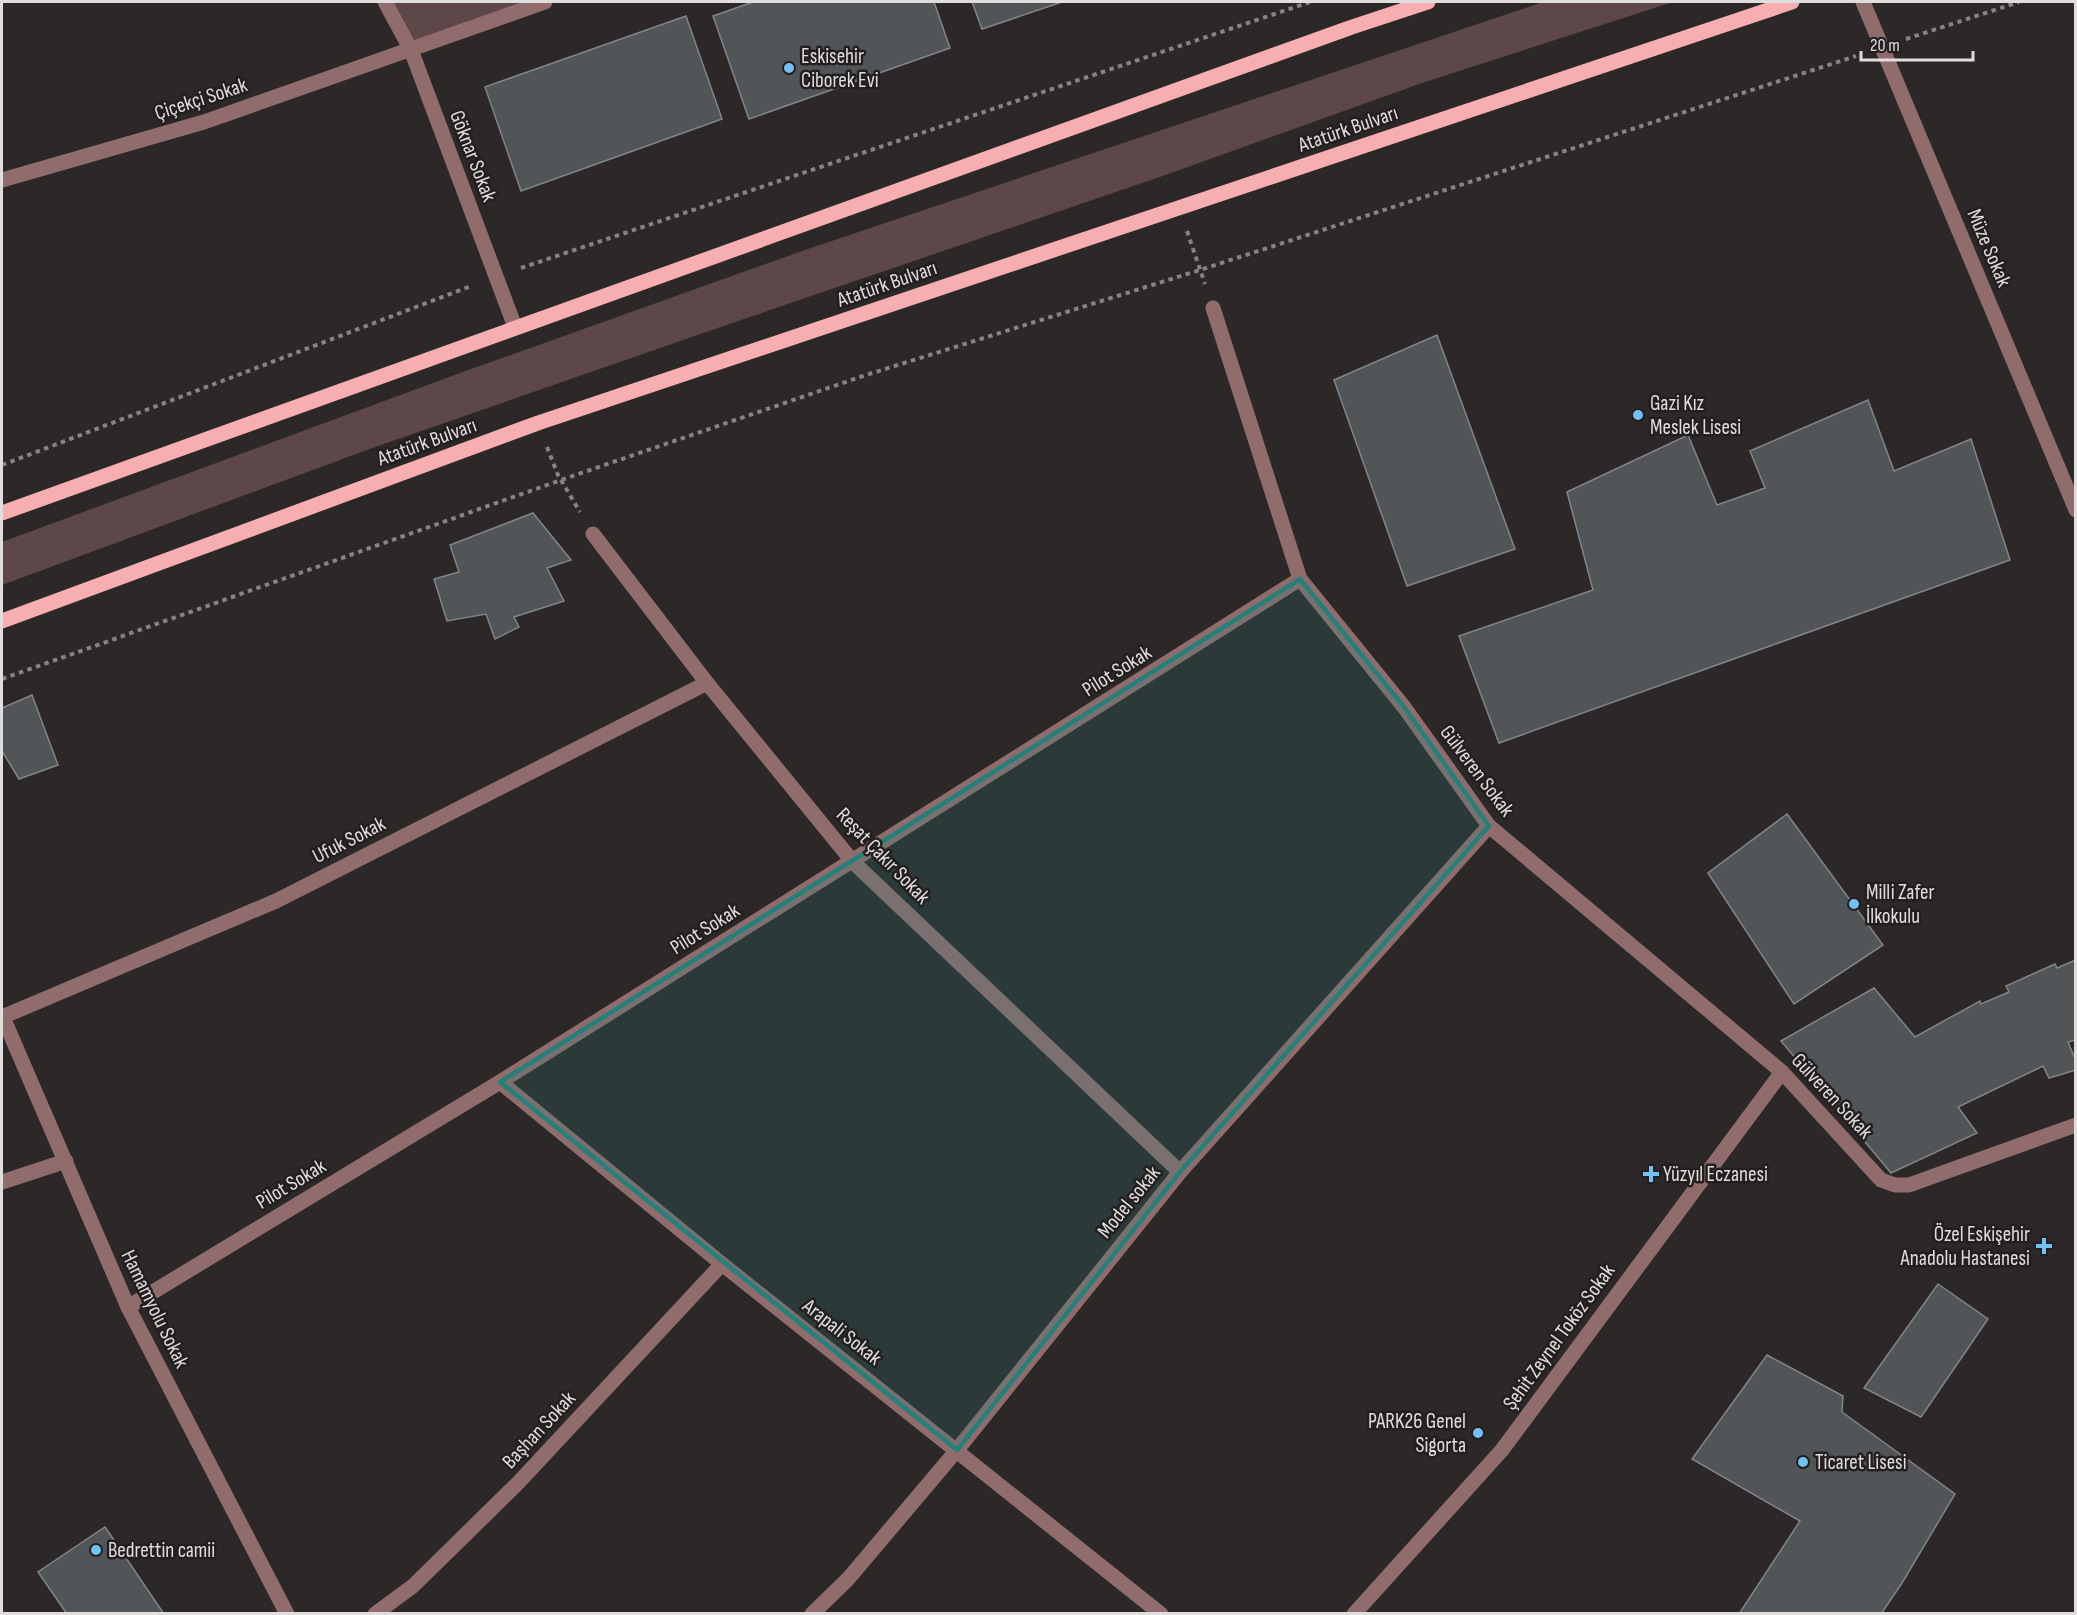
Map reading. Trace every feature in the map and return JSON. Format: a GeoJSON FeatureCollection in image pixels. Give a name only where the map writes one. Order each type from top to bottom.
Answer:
{"type":"FeatureCollection","features":[{"type":"Feature","properties":{"kind":"main road"},"geometry":{"type":"LineString","coordinates":[[2,513],[1352,27],[1428,2]]}},
{"type":"Feature","properties":{"kind":"main road","name":"Atatürk Bulvarı"},"geometry":{"type":"LineString","coordinates":[[2,621],[538,423],[1792,2]]}},
{"type":"Feature","properties":{"kind":"street","name":"Göknar Sokak"},"geometry":{"type":"LineString","coordinates":[[385,2],[411,50],[515,327]]}},
{"type":"Feature","properties":{"kind":"street","name":"Çiçekçi Sokak"},"geometry":{"type":"LineString","coordinates":[[2,180],[204,122],[545,2]]}},
{"type":"Feature","properties":{"kind":"street","name":"Müze Sokak"},"geometry":{"type":"LineString","coordinates":[[1863,2],[2076,510]]}},
{"type":"Feature","properties":{"kind":"street","name":"Gülveren Sokak"},"geometry":{"type":"LineString","coordinates":[[1213,308],[1300,579],[1404,707],[1489,826],[1782,1072],[1881,1180],[1895,1185],[1909,1185],[2076,1125]]}},
{"type":"Feature","properties":{"kind":"street","name":"Reşat Çakır Sokak"},"geometry":{"type":"LineString","coordinates":[[593,534],[708,683],[853,862],[1180,1172]]}},
{"type":"Feature","properties":{"kind":"street","name":"Pilot Sokak"},"geometry":{"type":"LineString","coordinates":[[128,1307],[500,1082],[1300,579]]}},
{"type":"Feature","properties":{"kind":"street","name":"Ufuk Sokak"},"geometry":{"type":"LineString","coordinates":[[2,1016],[276,901],[708,683]]}},
{"type":"Feature","properties":{"kind":"street","name":"Model sokak"},"geometry":{"type":"LineString","coordinates":[[812,1614],[848,1579],[957,1450],[1180,1172],[1489,826]]}},
{"type":"Feature","properties":{"kind":"street","name":"Hamamyolu Sokak"},"geometry":{"type":"LineString","coordinates":[[2,1016],[128,1307],[287,1614]]}},
{"type":"Feature","properties":{"kind":"street","name":"Şehit Zeynel Toköz Sokak"},"geometry":{"type":"LineString","coordinates":[[1354,1614],[1502,1450],[1782,1072]]}},
{"type":"Feature","properties":{"kind":"street","name":"Arapali Sokak"},"geometry":{"type":"LineString","coordinates":[[500,1082],[722,1264],[1161,1614]]}},
{"type":"Feature","properties":{"kind":"street"},"geometry":{"type":"LineString","coordinates":[[2,1182],[66,1161]]}},
{"type":"Feature","properties":{"kind":"street","name":"Başhan Sokak"},"geometry":{"type":"LineString","coordinates":[[375,1614],[413,1586],[518,1483],[722,1264]]}},
{"type":"Feature","properties":{"kind":"path"},"geometry":{"type":"LineString","coordinates":[[2,465],[496,277],[1310,2]]}},
{"type":"Feature","properties":{"kind":"path"},"geometry":{"type":"LineString","coordinates":[[2,679],[561,480],[866,375],[1200,270],[2019,2]]}},
{"type":"Feature","properties":{"kind":"path"},"geometry":{"type":"LineString","coordinates":[[1179,208],[1213,308]]}},
{"type":"Feature","properties":{"kind":"path"},"geometry":{"type":"LineString","coordinates":[[538,423],[561,480],[593,534]]}},
{"type":"Feature","properties":{"kind":"highlighted area"},"geometry":{"type":"Polygon","coordinates":[[[1300,579],[1404,707],[1489,826],[1180,1172],[957,1450],[500,1082],[1300,579]]]}},
{"type":"Feature","properties":{"kind":"shaded area"},"geometry":{"type":"Polygon","coordinates":[[[385,2],[545,2],[411,50],[385,2]]]}},
{"type":"Feature","properties":{"kind":"shaded area"},"geometry":{"type":"Polygon","coordinates":[[[1543,2],[1673,2],[1422,83],[1157,178],[375,447],[2,585],[2,542],[460,373],[805,250],[1543,2]]]}},
{"type":"Feature","properties":{"kind":"building"},"geometry":{"type":"Polygon","coordinates":[[[753,2],[934,2],[950,48],[749,119],[713,16],[753,2]]]}},
{"type":"Feature","properties":{"kind":"building"},"geometry":{"type":"Polygon","coordinates":[[[972,2],[1062,2],[982,29],[972,2]]]}},
{"type":"Feature","properties":{"kind":"building"},"geometry":{"type":"Polygon","coordinates":[[[686,16],[722,119],[521,191],[485,87],[686,16]]]}},
{"type":"Feature","properties":{"kind":"building"},"geometry":{"type":"Polygon","coordinates":[[[1437,335],[1515,549],[1407,586],[1334,380],[1437,335]]]}},
{"type":"Feature","properties":{"kind":"building"},"geometry":{"type":"Polygon","coordinates":[[[1868,400],[1894,471],[1971,439],[2010,560],[1499,743],[1459,636],[1593,590],[1567,492],[1688,435],[1717,505],[1765,488],[1750,451],[1868,400]]]}},
{"type":"Feature","properties":{"kind":"building"},"geometry":{"type":"Polygon","coordinates":[[[533,513],[571,560],[547,568],[564,601],[514,617],[519,627],[495,639],[486,614],[447,621],[434,579],[459,572],[450,545],[533,513]]]}},
{"type":"Feature","properties":{"kind":"building"},"geometry":{"type":"Polygon","coordinates":[[[32,695],[58,765],[19,779],[2,751],[2,708],[32,695]]]}},
{"type":"Feature","properties":{"kind":"building"},"geometry":{"type":"Polygon","coordinates":[[[1787,814],[1883,945],[1794,1004],[1708,873],[1787,814]]]}},
{"type":"Feature","properties":{"kind":"building"},"geometry":{"type":"Polygon","coordinates":[[[2076,960],[2076,1040],[2068,1042],[2076,1061],[2076,1070],[2049,1078],[2043,1066],[1958,1107],[1977,1133],[1891,1173],[1781,1041],[1874,988],[1915,1037],[1980,1001],[1981,1004],[2009,992],[2006,986],[2055,964],[2057,968],[2076,960]]]}},
{"type":"Feature","properties":{"kind":"building"},"geometry":{"type":"Polygon","coordinates":[[[1938,1284],[1988,1319],[1921,1417],[1864,1388],[1938,1284]]]}},
{"type":"Feature","properties":{"kind":"building"},"geometry":{"type":"Polygon","coordinates":[[[1767,1355],[1843,1396],[1842,1412],[1955,1494],[1881,1614],[1739,1614],[1800,1521],[1692,1459],[1767,1355]]]}},
{"type":"Feature","properties":{"kind":"building","name":"Bedrettin camii"},"geometry":{"type":"Polygon","coordinates":[[[105,1527],[164,1614],[67,1614],[38,1572],[105,1527]]]}},
{"type":"Feature","properties":{"kind":"place","name":"Eskisehir Ciborek Evi"},"geometry":{"type":"Point","coordinates":[789,68]}},
{"type":"Feature","properties":{"kind":"place","name":"Gazi Kız Meslek Lisesi"},"geometry":{"type":"Point","coordinates":[1638,415]}},
{"type":"Feature","properties":{"kind":"place","name":"Milli Zafer İlkokulu"},"geometry":{"type":"Point","coordinates":[1854,904]}},
{"type":"Feature","properties":{"kind":"place","name":"Yüzyıl Eczanesi"},"geometry":{"type":"Point","coordinates":[1651,1174]}},
{"type":"Feature","properties":{"kind":"place","name":"Özel Eskişehir Anadolu Hastanesi"},"geometry":{"type":"Point","coordinates":[2044,1246]}},
{"type":"Feature","properties":{"kind":"place","name":"PARK26 Genel Sigorta"},"geometry":{"type":"Point","coordinates":[1478,1433]}},
{"type":"Feature","properties":{"kind":"place","name":"Ticaret Lisesi"},"geometry":{"type":"Point","coordinates":[1803,1462]}},
{"type":"Feature","properties":{"kind":"place","name":"Bedrettin camii"},"geometry":{"type":"Point","coordinates":[96,1550]}}]}
